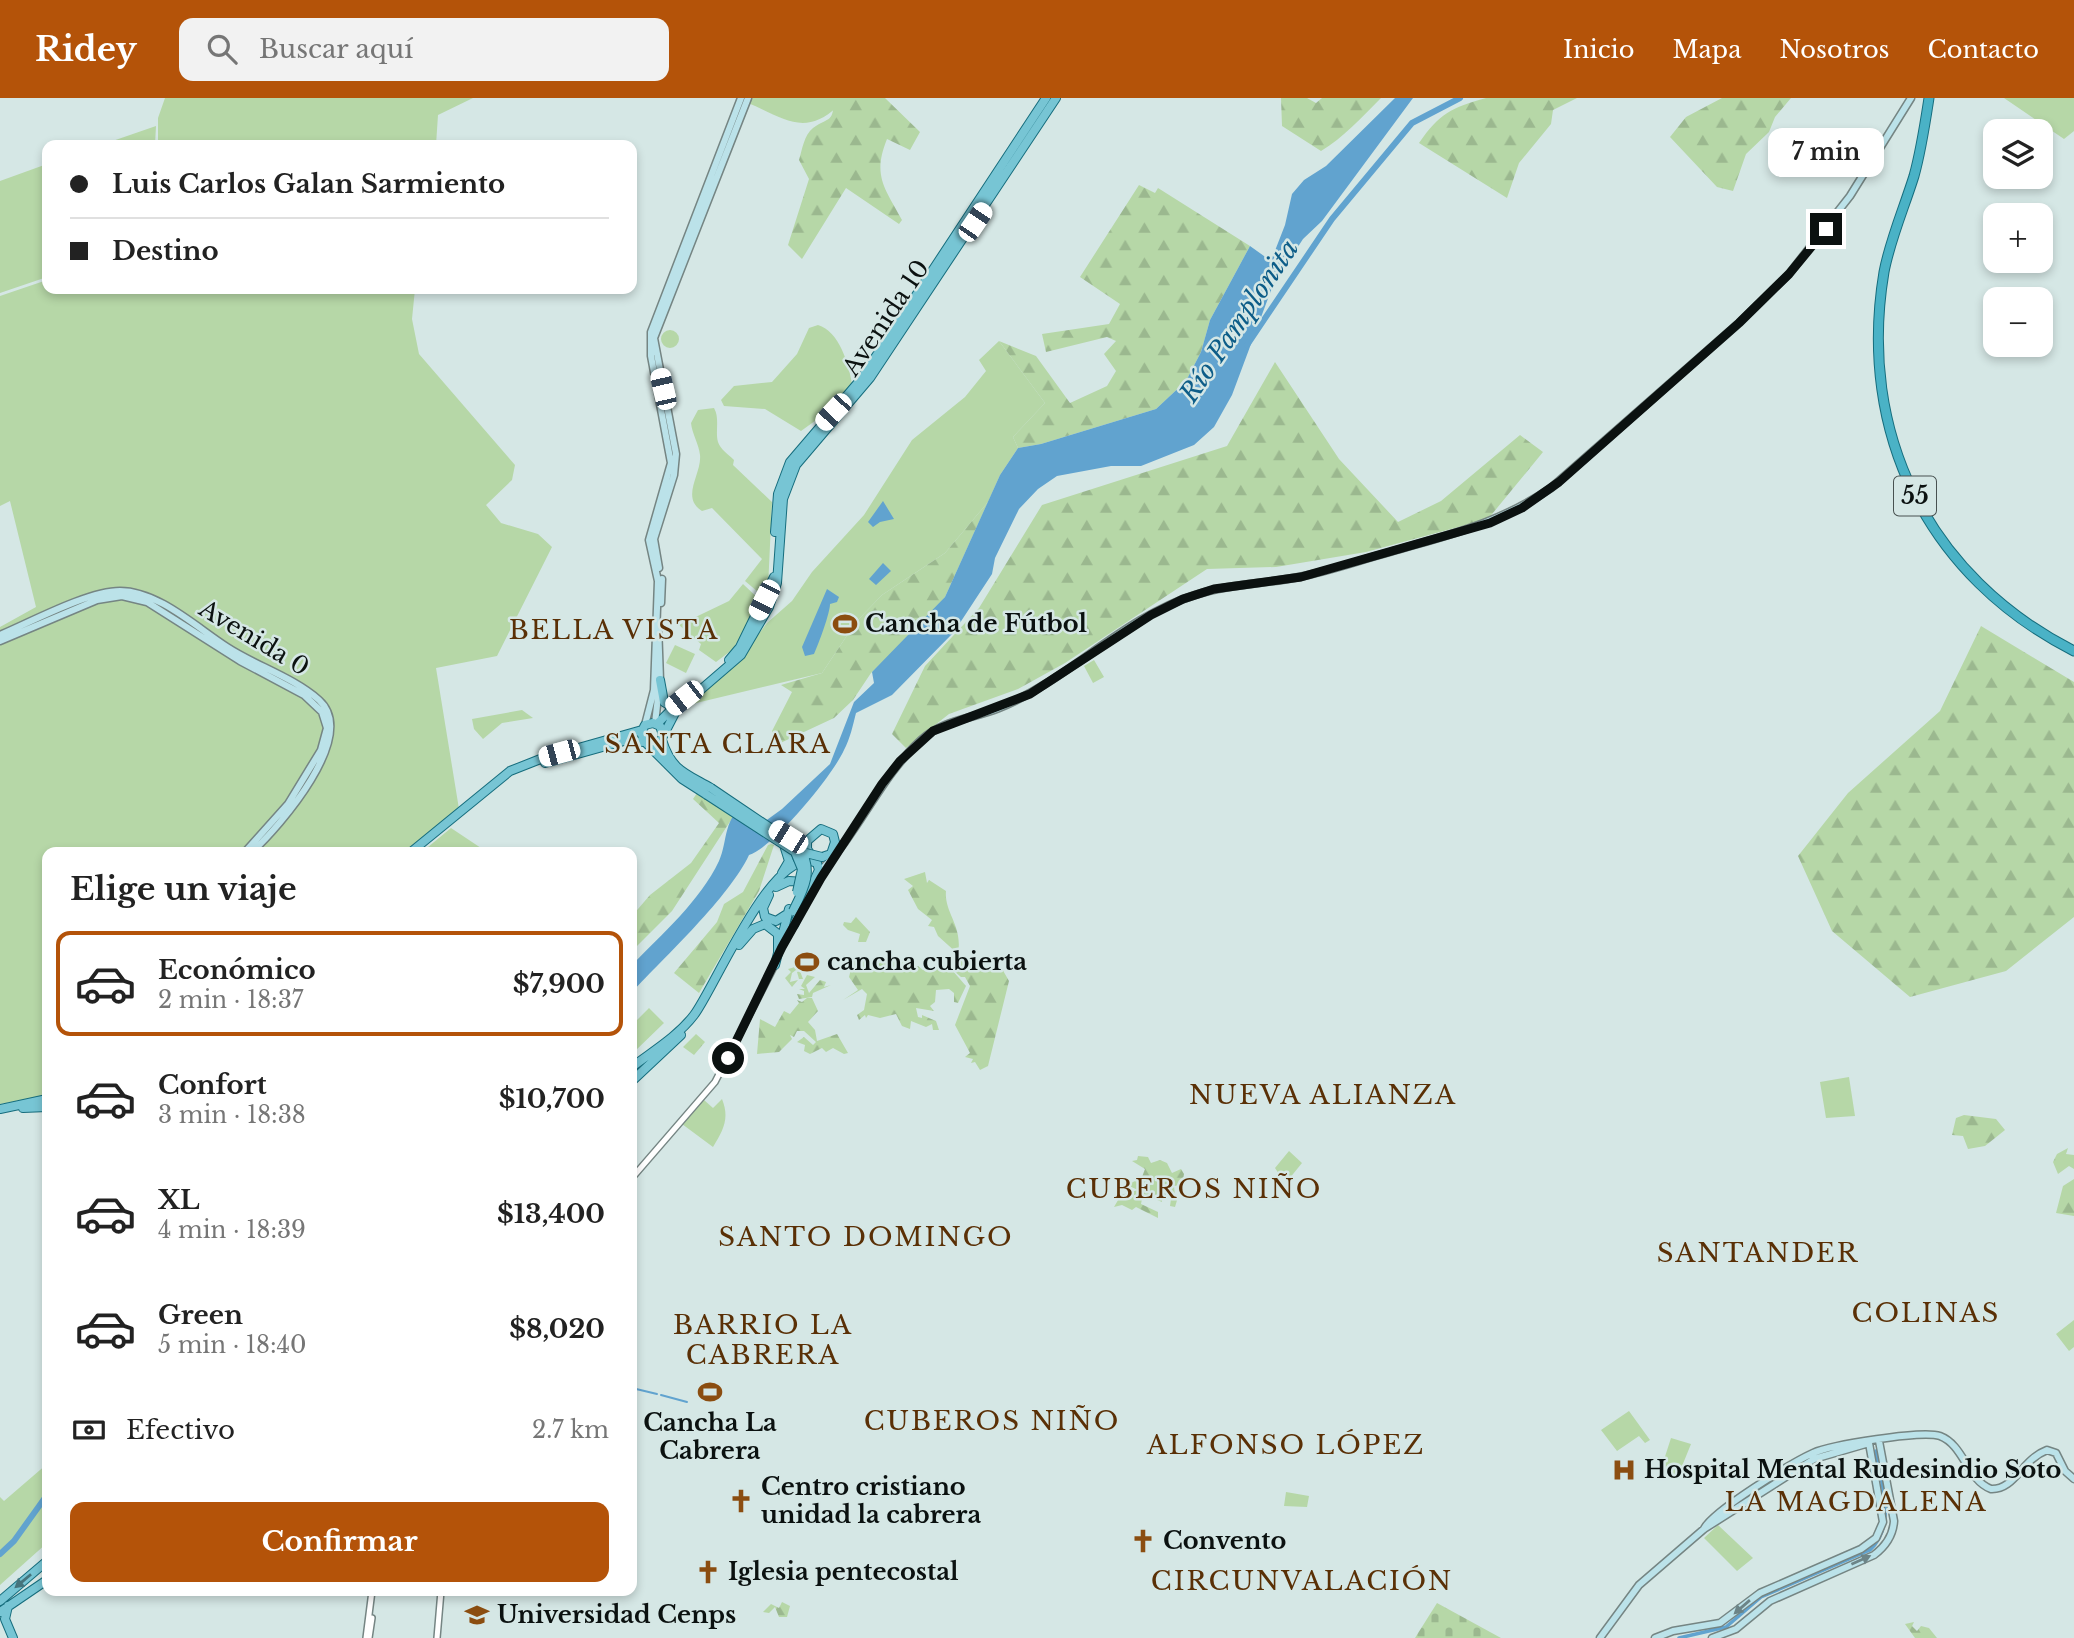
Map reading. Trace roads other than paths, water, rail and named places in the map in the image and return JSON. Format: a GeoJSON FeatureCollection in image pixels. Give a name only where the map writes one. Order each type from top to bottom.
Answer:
{"type":"FeatureCollection","features":[{"type":"Feature","properties":{"kind":"highway","name":"55"},"geometry":{"type":"LineString","coordinates":[[1929,98],[1919,159],[1889,254],[1881,299],[1878,350],[1887,420],[1912,491],[1948,550],[1994,599],[2030,626],[2074,651]]}},
{"type":"Feature","properties":{"kind":"main road"},"geometry":{"type":"LineString","coordinates":[[741,98],[649,343],[676,454],[674,475],[654,539],[662,580],[658,620],[660,680],[656,724],[671,763],[797,855],[802,869],[799,886],[775,965]]}},
{"type":"Feature","properties":{"kind":"main road"},"geometry":{"type":"LineString","coordinates":[[675,275],[748,98]]}},
{"type":"Feature","properties":{"kind":"main road","name":"Avenida 10"},"geometry":{"type":"LineString","coordinates":[[663,737],[671,716],[728,663],[740,647],[772,584],[776,503],[790,462],[861,379],[934,276],[1046,98]]}},
{"type":"Feature","properties":{"kind":"main road","name":"Avenida 10"},"geometry":{"type":"LineString","coordinates":[[939,267],[1056,98]]}},
{"type":"Feature","properties":{"kind":"main road"},"geometry":{"type":"LineString","coordinates":[[800,848],[807,863],[807,878],[790,911],[775,921],[764,915],[764,904],[771,888],[785,882],[799,883],[817,874],[835,856],[894,769],[933,731],[1030,694],[1166,607],[1214,589],[1301,577],[1490,523],[1551,488],[1739,323],[1789,274],[1850,196],[1911,98]]}},
{"type":"Feature","properties":{"kind":"main road"},"geometry":{"type":"LineString","coordinates":[[663,400],[670,463],[649,540],[658,581],[654,690],[643,727],[645,743],[682,779],[709,791],[811,856],[828,856],[834,848],[833,834],[821,829],[808,838],[807,849],[816,862],[817,874],[794,925]]}},
{"type":"Feature","properties":{"kind":"main road","name":"Avenida 0"},"geometry":{"type":"LineString","coordinates":[[0,635],[95,596],[114,592],[134,593],[158,603],[238,654],[318,699],[330,720],[328,746],[292,806],[256,847]]}},
{"type":"Feature","properties":{"kind":"main road","name":"Avenida 0"},"geometry":{"type":"LineString","coordinates":[[0,641],[97,600],[118,596],[134,598],[157,607],[317,705],[327,728],[321,750],[285,808],[250,847]]}},
{"type":"Feature","properties":{"kind":"main road"},"geometry":{"type":"LineString","coordinates":[[660,680],[664,702],[672,707]]}},
{"type":"Feature","properties":{"kind":"main road","name":"Avenida 10"},"geometry":{"type":"LineString","coordinates":[[656,724],[672,707],[686,700]]}},
{"type":"Feature","properties":{"kind":"main road"},"geometry":{"type":"LineString","coordinates":[[424,847],[516,773],[631,737],[643,727],[656,724]]}},
{"type":"Feature","properties":{"kind":"main road"},"geometry":{"type":"LineString","coordinates":[[417,847],[510,771],[543,758],[631,737],[656,745],[663,737]]}},
{"type":"Feature","properties":{"kind":"main road"},"geometry":{"type":"LineString","coordinates":[[637,1063],[693,1016],[789,861],[784,844]]}},
{"type":"Feature","properties":{"kind":"main road"},"geometry":{"type":"LineString","coordinates":[[637,1076],[698,1018],[771,888],[800,862],[829,860],[835,856]]}},
{"type":"Feature","properties":{"kind":"main road"},"geometry":{"type":"LineString","coordinates":[[792,870],[791,878],[799,883]]}},
{"type":"Feature","properties":{"kind":"main road"},"geometry":{"type":"LineString","coordinates":[[739,945],[753,929],[765,924],[779,936],[780,949]]}},
{"type":"Feature","properties":{"kind":"main road"},"geometry":{"type":"LineString","coordinates":[[0,1111],[42,1100]]}},
{"type":"Feature","properties":{"kind":"main road"},"geometry":{"type":"LineString","coordinates":[[0,1111],[42,1107]]}},
{"type":"Feature","properties":{"kind":"main road"},"geometry":{"type":"LineString","coordinates":[[1600,1638],[1639,1585],[1704,1529],[1814,1459],[1913,1434],[1941,1437],[1986,1487],[1994,1489],[2007,1486],[2029,1459],[2047,1450],[2056,1453],[2065,1471],[2074,1479]]}},
{"type":"Feature","properties":{"kind":"main road"},"geometry":{"type":"LineString","coordinates":[[1712,1638],[1736,1629],[1767,1602],[1874,1555],[1885,1545],[1894,1521],[1879,1441]]}},
{"type":"Feature","properties":{"kind":"main road"},"geometry":{"type":"LineString","coordinates":[[1655,1638],[1681,1629],[1720,1623],[1756,1595],[1861,1549],[1880,1533],[1883,1518],[1869,1443]]}},
{"type":"Feature","properties":{"kind":"main road"},"geometry":{"type":"LineString","coordinates":[[0,1601],[42,1565]]}},
{"type":"Feature","properties":{"kind":"main road"},"geometry":{"type":"LineString","coordinates":[[11,1638],[4,1609],[42,1583]]}},
{"type":"Feature","properties":{"kind":"main road"},"geometry":{"type":"LineString","coordinates":[[0,1624],[11,1638]]}},
{"type":"Feature","properties":{"kind":"street"},"geometry":{"type":"LineString","coordinates":[[780,949],[835,856]]}},
{"type":"Feature","properties":{"kind":"street"},"geometry":{"type":"LineString","coordinates":[[637,1172],[715,1082],[775,965]]}},
{"type":"Feature","properties":{"kind":"street"},"geometry":{"type":"LineString","coordinates":[[368,1638],[373,1596]]}},
{"type":"Feature","properties":{"kind":"street"},"geometry":{"type":"LineString","coordinates":[[437,1638],[441,1596]]}},
{"type":"Feature","properties":{"kind":"water"},"geometry":{"type":"Polygon","coordinates":[[[1395,98],[1413,98],[1322,221],[1303,239],[1273,285],[1232,395],[1214,427],[1194,445],[1141,466],[1111,466],[1057,476],[1038,489],[1019,509],[995,558],[992,574],[954,632],[892,695],[856,713],[844,750],[816,792],[773,839],[749,855],[712,907],[637,987],[637,960],[702,890],[722,854],[727,829],[734,815],[747,806],[746,817],[760,825],[782,809],[830,764],[854,702],[874,683],[872,672],[945,597],[1000,475],[1018,448],[1041,444],[1156,409],[1186,381],[1201,352],[1210,320],[1250,246],[1271,261],[1285,225],[1292,194],[1304,180],[1326,166],[1395,98]]]}},
{"type":"Feature","properties":{"kind":"water"},"geometry":{"type":"Polygon","coordinates":[[[883,501],[894,519],[880,522],[873,527],[868,522],[883,501]]]}},
{"type":"Feature","properties":{"kind":"water"},"geometry":{"type":"Polygon","coordinates":[[[883,563],[891,571],[876,585],[869,579],[883,563]]]}},
{"type":"Feature","properties":{"kind":"water"},"geometry":{"type":"Polygon","coordinates":[[[827,589],[839,597],[837,602],[830,604],[814,654],[805,656],[802,647],[827,589]]]}},
{"type":"Feature","properties":{"kind":"waterway","name":"Río Pamplonita"},"geometry":{"type":"LineString","coordinates":[[1247,345],[1332,219],[1412,123],[1460,98]]}},
{"type":"Feature","properties":{"kind":"waterway"},"geometry":{"type":"LineString","coordinates":[[637,1389],[657,1394]]}},
{"type":"Feature","properties":{"kind":"waterway"},"geometry":{"type":"LineString","coordinates":[[661,1395],[687,1402]]}},
{"type":"Feature","properties":{"kind":"waterway"},"geometry":{"type":"LineString","coordinates":[[1679,1638],[1726,1627],[1761,1597],[1870,1550],[1878,1540],[1885,1516],[1876,1451]]}},
{"type":"Feature","properties":{"kind":"waterway","name":"Río Pamplonita"},"geometry":{"type":"LineString","coordinates":[[0,1554],[14,1541],[42,1502]]}},
{"type":"Feature","properties":{"kind":"place","name":"Cancha de Fútbol"},"geometry":{"type":"Point","coordinates":[845,624]}},
{"type":"Feature","properties":{"kind":"place","name":"cancha cubierta"},"geometry":{"type":"Point","coordinates":[807,962]}},
{"type":"Feature","properties":{"kind":"place","name":"Cancha La Cabrera"},"geometry":{"type":"Point","coordinates":[710,1392]}},
{"type":"Feature","properties":{"kind":"place","name":"Hospital Mental Rudesindio Soto"},"geometry":{"type":"Point","coordinates":[1624,1470]}},
{"type":"Feature","properties":{"kind":"place","name":"Centro cristiano unidad la cabrera"},"geometry":{"type":"Point","coordinates":[741,1501]}},
{"type":"Feature","properties":{"kind":"place","name":"Convento"},"geometry":{"type":"Point","coordinates":[1143,1541]}},
{"type":"Feature","properties":{"kind":"place","name":"Iglesia pentecostal"},"geometry":{"type":"Point","coordinates":[708,1572]}},
{"type":"Feature","properties":{"kind":"place","name":"Universidad Cenps"},"geometry":{"type":"Point","coordinates":[477,1615]}},
{"type":"Feature","properties":{"kind":"district","name":"BELLA VISTA"},"geometry":{"type":"Point","coordinates":[614,630]}},
{"type":"Feature","properties":{"kind":"district","name":"SANTA CLARA"},"geometry":{"type":"Point","coordinates":[718,744]}},
{"type":"Feature","properties":{"kind":"district","name":"NUEVA ALIANZA"},"geometry":{"type":"Point","coordinates":[1323,1095]}},
{"type":"Feature","properties":{"kind":"district","name":"CUBEROS NIÑO"},"geometry":{"type":"Point","coordinates":[1194,1189]}},
{"type":"Feature","properties":{"kind":"district","name":"SANTO DOMINGO"},"geometry":{"type":"Point","coordinates":[866,1237]}},
{"type":"Feature","properties":{"kind":"district","name":"SANTANDER"},"geometry":{"type":"Point","coordinates":[1758,1253]}},
{"type":"Feature","properties":{"kind":"district","name":"COLINAS"},"geometry":{"type":"Point","coordinates":[1926,1313]}},
{"type":"Feature","properties":{"kind":"district","name":"BARRIO LA CABRERA"},"geometry":{"type":"Point","coordinates":[763,1340]}},
{"type":"Feature","properties":{"kind":"district","name":"CUBEROS NIÑO"},"geometry":{"type":"Point","coordinates":[992,1421]}},
{"type":"Feature","properties":{"kind":"district","name":"ALFONSO LÓPEZ"},"geometry":{"type":"Point","coordinates":[1286,1445]}},
{"type":"Feature","properties":{"kind":"district","name":"LA MAGDALENA"},"geometry":{"type":"Point","coordinates":[1856,1502]}},
{"type":"Feature","properties":{"kind":"district","name":"CIRCUNVALACIÓN"},"geometry":{"type":"Point","coordinates":[1302,1581]}}]}
